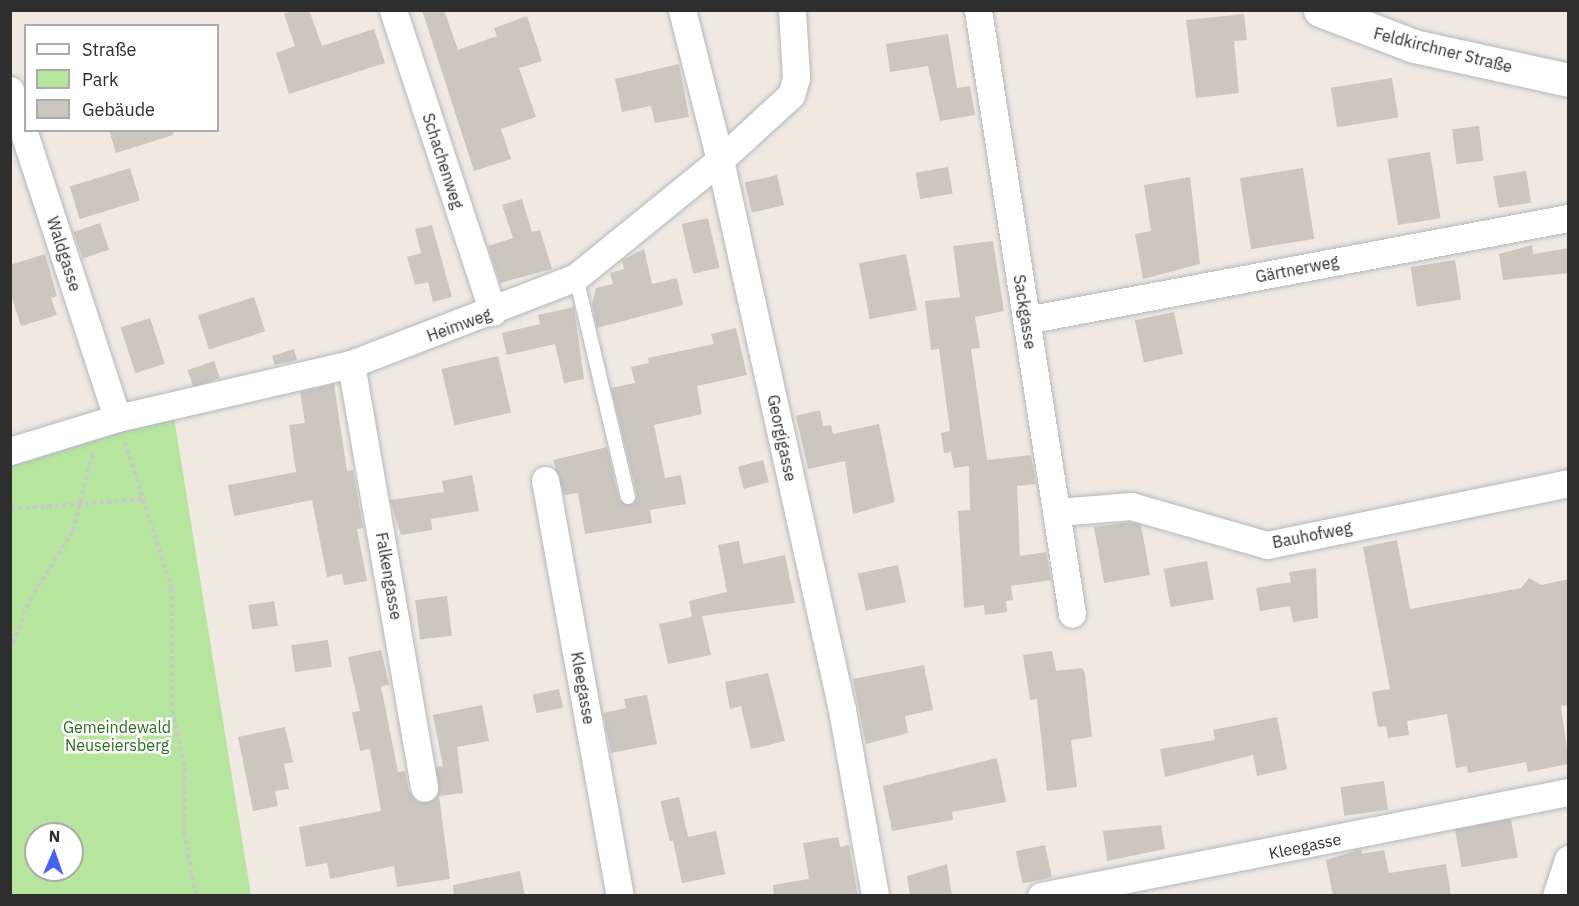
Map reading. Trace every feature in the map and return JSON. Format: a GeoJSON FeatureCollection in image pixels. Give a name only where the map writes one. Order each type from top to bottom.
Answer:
{"type":"FeatureCollection","features":[{"type":"Feature","properties":{"kind":"street","name":"Schachenweg"},"geometry":{"type":"LineString","coordinates":[[393,10],[493,312]]}},
{"type":"Feature","properties":{"kind":"street"},"geometry":{"type":"LineString","coordinates":[[682,10],[720,160],[790,95],[796,78],[792,10]]}},
{"type":"Feature","properties":{"kind":"street","name":"Sackgasse"},"geometry":{"type":"LineString","coordinates":[[978,10],[1058,512],[1072,614]]}},
{"type":"Feature","properties":{"kind":"street","name":"Feldkirchner Straße"},"geometry":{"type":"LineString","coordinates":[[1320,10],[1414,46],[1569,80]]}},
{"type":"Feature","properties":{"kind":"street","name":"Waldgasse"},"geometry":{"type":"LineString","coordinates":[[10,90],[117,418]]}},
{"type":"Feature","properties":{"kind":"street","name":"Heimweg"},"geometry":{"type":"LineString","coordinates":[[10,451],[117,418],[351,364],[493,312],[576,276],[720,160]]}},
{"type":"Feature","properties":{"kind":"street","name":"Georgigasse"},"geometry":{"type":"LineString","coordinates":[[720,160],[842,710],[874,896]]}},
{"type":"Feature","properties":{"kind":"street","name":"Gärtnerweg"},"geometry":{"type":"LineString","coordinates":[[1026,320],[1569,218]]}},
{"type":"Feature","properties":{"kind":"street","name":"Falkengasse"},"geometry":{"type":"LineString","coordinates":[[351,364],[424,788]]}},
{"type":"Feature","properties":{"kind":"street","name":"Kleegasse"},"geometry":{"type":"LineString","coordinates":[[545,480],[620,896]]}},
{"type":"Feature","properties":{"kind":"street","name":"Bauhofweg"},"geometry":{"type":"LineString","coordinates":[[1058,512],[1131,506],[1267,545],[1569,483]]}},
{"type":"Feature","properties":{"kind":"street","name":"Kleegasse"},"geometry":{"type":"LineString","coordinates":[[1041,896],[1569,792]]}},
{"type":"Feature","properties":{"kind":"street"},"geometry":{"type":"LineString","coordinates":[[1556,896],[1569,859]]}},
{"type":"Feature","properties":{"kind":"lane"},"geometry":{"type":"LineString","coordinates":[[576,276],[628,497]]}},
{"type":"Feature","properties":{"kind":"path"},"geometry":{"type":"LineString","coordinates":[[117,418],[146,499],[172,590],[172,710],[185,768],[184,832],[196,896]]}},
{"type":"Feature","properties":{"kind":"path"},"geometry":{"type":"LineString","coordinates":[[10,650],[30,599],[73,531],[93,453],[89,426]]}},
{"type":"Feature","properties":{"kind":"path"},"geometry":{"type":"LineString","coordinates":[[10,509],[82,501],[146,499]]}},
{"type":"Feature","properties":{"kind":"green space","name":"Gemeindewald Neuseiersberg"},"geometry":{"type":"Polygon","coordinates":[[[172,405],[251,895],[11,895],[10,456],[172,405]]]}},
{"type":"Feature","properties":{"kind":"building"},"geometry":{"type":"Polygon","coordinates":[[[295,10],[309,10],[322,46],[374,29],[385,63],[289,94],[276,53],[295,46],[284,14],[295,10]]]}},
{"type":"Feature","properties":{"kind":"building"},"geometry":{"type":"Polygon","coordinates":[[[422,10],[444,10],[458,50],[497,36],[494,28],[527,16],[542,61],[519,68],[536,117],[501,129],[511,159],[474,171],[422,10]]]}},
{"type":"Feature","properties":{"kind":"building"},"geometry":{"type":"Polygon","coordinates":[[[1244,14],[1247,40],[1234,41],[1239,93],[1196,98],[1186,20],[1244,14]]]}},
{"type":"Feature","properties":{"kind":"building"},"geometry":{"type":"Polygon","coordinates":[[[948,34],[957,88],[970,86],[975,115],[940,121],[928,66],[890,72],[886,44],[948,34]]]}},
{"type":"Feature","properties":{"kind":"building"},"geometry":{"type":"Polygon","coordinates":[[[679,64],[689,117],[655,123],[651,106],[622,112],[615,79],[679,64]]]}},
{"type":"Feature","properties":{"kind":"building"},"geometry":{"type":"Polygon","coordinates":[[[1392,78],[1398,118],[1337,127],[1331,88],[1392,78]]]}},
{"type":"Feature","properties":{"kind":"building"},"geometry":{"type":"Polygon","coordinates":[[[1479,126],[1483,161],[1456,164],[1452,129],[1479,126]]]}},
{"type":"Feature","properties":{"kind":"building"},"geometry":{"type":"Polygon","coordinates":[[[110,132],[173,132],[173,135],[116,153],[110,132]]]}},
{"type":"Feature","properties":{"kind":"building"},"geometry":{"type":"Polygon","coordinates":[[[1430,152],[1440,218],[1398,225],[1388,159],[1430,152]]]}},
{"type":"Feature","properties":{"kind":"building"},"geometry":{"type":"Polygon","coordinates":[[[948,167],[953,194],[920,199],[916,173],[948,167]]]}},
{"type":"Feature","properties":{"kind":"building"},"geometry":{"type":"Polygon","coordinates":[[[130,168],[140,201],[80,219],[70,186],[130,168]]]}},
{"type":"Feature","properties":{"kind":"building"},"geometry":{"type":"Polygon","coordinates":[[[1303,168],[1314,239],[1251,249],[1240,178],[1303,168]]]}},
{"type":"Feature","properties":{"kind":"building"},"geometry":{"type":"Polygon","coordinates":[[[1526,171],[1531,203],[1498,208],[1493,176],[1526,171]]]}},
{"type":"Feature","properties":{"kind":"building"},"geometry":{"type":"Polygon","coordinates":[[[777,175],[784,205],[752,213],[745,182],[777,175]]]}},
{"type":"Feature","properties":{"kind":"building"},"geometry":{"type":"Polygon","coordinates":[[[1190,177],[1200,264],[1143,279],[1135,234],[1151,231],[1144,185],[1190,177]]]}},
{"type":"Feature","properties":{"kind":"building"},"geometry":{"type":"Polygon","coordinates":[[[522,199],[532,232],[540,230],[552,269],[500,283],[488,246],[513,238],[502,205],[522,199]]]}},
{"type":"Feature","properties":{"kind":"building"},"geometry":{"type":"Polygon","coordinates":[[[708,218],[719,268],[693,274],[682,224],[708,218]]]}},
{"type":"Feature","properties":{"kind":"building"},"geometry":{"type":"Polygon","coordinates":[[[100,223],[109,249],[83,259],[74,232],[100,223]]]}},
{"type":"Feature","properties":{"kind":"building"},"geometry":{"type":"Polygon","coordinates":[[[432,225],[452,297],[433,302],[428,282],[415,285],[407,257],[421,253],[415,229],[432,225]]]}},
{"type":"Feature","properties":{"kind":"building"},"geometry":{"type":"Polygon","coordinates":[[[993,241],[1004,311],[975,317],[980,348],[971,349],[987,460],[1031,455],[1036,484],[1017,486],[1020,556],[1046,552],[1051,580],[1011,586],[1013,600],[1006,601],[1007,612],[985,615],[984,605],[964,608],[958,511],[970,510],[969,466],[954,468],[951,452],[944,453],[941,433],[950,431],[939,349],[931,350],[925,301],[960,297],[953,246],[993,241]]]}},
{"type":"Feature","properties":{"kind":"building"},"geometry":{"type":"Polygon","coordinates":[[[1532,245],[1533,254],[1569,248],[1569,273],[1503,280],[1499,254],[1532,245]]]}},
{"type":"Feature","properties":{"kind":"building"},"geometry":{"type":"Polygon","coordinates":[[[644,249],[652,284],[677,278],[683,305],[597,328],[592,304],[596,288],[613,284],[610,273],[624,269],[622,260],[644,249]]]}},
{"type":"Feature","properties":{"kind":"building"},"geometry":{"type":"Polygon","coordinates":[[[45,254],[57,296],[51,298],[57,315],[21,326],[10,292],[10,265],[45,254]]]}},
{"type":"Feature","properties":{"kind":"building"},"geometry":{"type":"Polygon","coordinates":[[[906,254],[917,310],[870,319],[859,263],[906,254]]]}},
{"type":"Feature","properties":{"kind":"building"},"geometry":{"type":"Polygon","coordinates":[[[1455,260],[1461,300],[1417,307],[1411,267],[1455,260]]]}},
{"type":"Feature","properties":{"kind":"building"},"geometry":{"type":"Polygon","coordinates":[[[254,297],[265,331],[209,349],[198,315],[254,297]]]}},
{"type":"Feature","properties":{"kind":"building"},"geometry":{"type":"Polygon","coordinates":[[[574,307],[584,379],[564,383],[555,344],[507,355],[502,333],[540,324],[538,315],[574,307]]]}},
{"type":"Feature","properties":{"kind":"building"},"geometry":{"type":"Polygon","coordinates":[[[1174,312],[1183,354],[1144,362],[1135,320],[1174,312]]]}},
{"type":"Feature","properties":{"kind":"building"},"geometry":{"type":"Polygon","coordinates":[[[150,318],[165,364],[135,373],[121,328],[150,318]]]}},
{"type":"Feature","properties":{"kind":"building"},"geometry":{"type":"Polygon","coordinates":[[[736,328],[747,375],[697,386],[702,414],[654,425],[665,478],[681,475],[686,504],[650,510],[652,523],[585,534],[578,493],[564,495],[553,460],[607,447],[619,500],[634,504],[637,495],[611,388],[635,383],[631,367],[649,363],[648,358],[714,344],[711,334],[736,328]]]}},
{"type":"Feature","properties":{"kind":"building"},"geometry":{"type":"Polygon","coordinates":[[[294,349],[297,360],[275,365],[272,356],[294,349]]]}},
{"type":"Feature","properties":{"kind":"building"},"geometry":{"type":"Polygon","coordinates":[[[498,356],[511,413],[455,426],[441,369],[498,356]]]}},
{"type":"Feature","properties":{"kind":"building"},"geometry":{"type":"Polygon","coordinates":[[[214,361],[220,378],[193,387],[188,370],[214,361]]]}},
{"type":"Feature","properties":{"kind":"building"},"geometry":{"type":"Polygon","coordinates":[[[334,384],[347,471],[353,470],[363,528],[357,529],[367,581],[344,585],[342,574],[327,577],[312,500],[234,516],[228,485],[296,472],[289,425],[305,423],[300,392],[334,384]]]}},
{"type":"Feature","properties":{"kind":"building"},"geometry":{"type":"Polygon","coordinates":[[[820,410],[823,426],[831,425],[833,434],[879,424],[895,502],[853,514],[845,461],[808,469],[796,416],[820,410]]]}},
{"type":"Feature","properties":{"kind":"building"},"geometry":{"type":"Polygon","coordinates":[[[763,460],[769,482],[744,489],[738,467],[763,460]]]}},
{"type":"Feature","properties":{"kind":"building"},"geometry":{"type":"Polygon","coordinates":[[[472,475],[479,511],[431,519],[432,530],[401,535],[390,500],[444,492],[442,481],[472,475]]]}},
{"type":"Feature","properties":{"kind":"building"},"geometry":{"type":"Polygon","coordinates":[[[1129,522],[1141,525],[1150,575],[1104,583],[1094,527],[1129,522]]]}},
{"type":"Feature","properties":{"kind":"building"},"geometry":{"type":"Polygon","coordinates":[[[1397,540],[1410,609],[1521,588],[1529,578],[1541,585],[1569,579],[1569,705],[1561,706],[1569,764],[1528,772],[1526,762],[1468,773],[1467,766],[1456,768],[1447,714],[1407,721],[1409,735],[1388,738],[1386,726],[1378,727],[1372,692],[1390,689],[1363,547],[1397,540]]]}},
{"type":"Feature","properties":{"kind":"building"},"geometry":{"type":"Polygon","coordinates":[[[739,541],[743,564],[785,555],[795,603],[702,616],[711,655],[668,664],[659,624],[692,617],[689,601],[727,592],[718,545],[739,541]]]}},
{"type":"Feature","properties":{"kind":"building"},"geometry":{"type":"Polygon","coordinates":[[[1207,561],[1214,599],[1170,607],[1164,569],[1207,561]]]}},
{"type":"Feature","properties":{"kind":"building"},"geometry":{"type":"Polygon","coordinates":[[[898,565],[906,602],[866,611],[858,574],[898,565]]]}},
{"type":"Feature","properties":{"kind":"building"},"geometry":{"type":"Polygon","coordinates":[[[1316,568],[1318,618],[1293,622],[1290,606],[1260,611],[1256,588],[1291,582],[1289,572],[1316,568]]]}},
{"type":"Feature","properties":{"kind":"building"},"geometry":{"type":"Polygon","coordinates":[[[447,596],[452,636],[420,640],[415,600],[447,596]]]}},
{"type":"Feature","properties":{"kind":"building"},"geometry":{"type":"Polygon","coordinates":[[[274,601],[278,626],[252,630],[248,605],[274,601]]]}},
{"type":"Feature","properties":{"kind":"building"},"geometry":{"type":"Polygon","coordinates":[[[328,640],[332,667],[295,672],[291,645],[328,640]]]}},
{"type":"Feature","properties":{"kind":"building"},"geometry":{"type":"Polygon","coordinates":[[[381,650],[389,685],[381,686],[398,772],[405,771],[409,791],[418,802],[434,800],[439,793],[436,767],[443,766],[433,715],[482,705],[489,741],[457,747],[463,793],[439,796],[450,879],[397,887],[394,866],[330,879],[327,863],[306,867],[299,827],[381,811],[370,749],[360,751],[352,712],[360,711],[348,657],[381,650]]]}},
{"type":"Feature","properties":{"kind":"building"},"geometry":{"type":"Polygon","coordinates":[[[1052,651],[1056,671],[1082,668],[1085,674],[1092,737],[1071,740],[1077,787],[1047,791],[1037,699],[1030,700],[1023,655],[1052,651]]]}},
{"type":"Feature","properties":{"kind":"building"},"geometry":{"type":"Polygon","coordinates":[[[924,665],[933,710],[905,716],[908,733],[866,744],[853,679],[924,665]]]}},
{"type":"Feature","properties":{"kind":"building"},"geometry":{"type":"Polygon","coordinates":[[[768,673],[785,741],[751,749],[741,706],[730,709],[725,682],[768,673]]]}},
{"type":"Feature","properties":{"kind":"building"},"geometry":{"type":"Polygon","coordinates":[[[559,689],[563,708],[537,713],[533,695],[559,689]]]}},
{"type":"Feature","properties":{"kind":"building"},"geometry":{"type":"Polygon","coordinates":[[[647,695],[657,744],[611,753],[603,713],[626,708],[624,699],[647,695]]]}},
{"type":"Feature","properties":{"kind":"building"},"geometry":{"type":"Polygon","coordinates":[[[1277,717],[1287,769],[1257,776],[1253,755],[1165,777],[1160,749],[1215,740],[1213,730],[1277,717]]]}},
{"type":"Feature","properties":{"kind":"building"},"geometry":{"type":"Polygon","coordinates":[[[285,727],[293,762],[284,764],[289,789],[275,791],[278,806],[253,811],[238,737],[285,727]]]}},
{"type":"Feature","properties":{"kind":"building"},"geometry":{"type":"Polygon","coordinates":[[[997,758],[1006,802],[952,812],[953,820],[892,831],[883,786],[997,758]]]}},
{"type":"Feature","properties":{"kind":"building"},"geometry":{"type":"Polygon","coordinates":[[[1384,781],[1388,810],[1344,816],[1340,787],[1384,781]]]}},
{"type":"Feature","properties":{"kind":"building"},"geometry":{"type":"Polygon","coordinates":[[[679,797],[688,837],[670,841],[660,801],[679,797]]]}},
{"type":"Feature","properties":{"kind":"building"},"geometry":{"type":"Polygon","coordinates":[[[1511,819],[1518,857],[1462,867],[1455,829],[1511,819]]]}},
{"type":"Feature","properties":{"kind":"building"},"geometry":{"type":"Polygon","coordinates":[[[1161,825],[1165,849],[1107,861],[1103,831],[1161,825]]]}},
{"type":"Feature","properties":{"kind":"building"},"geometry":{"type":"Polygon","coordinates":[[[716,831],[725,874],[682,883],[673,840],[716,831]]]}},
{"type":"Feature","properties":{"kind":"building"},"geometry":{"type":"Polygon","coordinates":[[[838,837],[840,847],[849,845],[858,896],[774,896],[773,885],[809,879],[803,843],[838,837]]]}},
{"type":"Feature","properties":{"kind":"building"},"geometry":{"type":"Polygon","coordinates":[[[1045,845],[1052,877],[1023,884],[1016,851],[1045,845]]]}},
{"type":"Feature","properties":{"kind":"building"},"geometry":{"type":"Polygon","coordinates":[[[1361,849],[1362,854],[1384,850],[1389,873],[1446,864],[1451,896],[1333,896],[1326,860],[1361,849]]]}},
{"type":"Feature","properties":{"kind":"building"},"geometry":{"type":"Polygon","coordinates":[[[947,864],[952,896],[910,896],[907,876],[947,864]]]}},
{"type":"Feature","properties":{"kind":"building"},"geometry":{"type":"Polygon","coordinates":[[[520,871],[525,896],[454,896],[453,885],[520,871]]]}}]}
